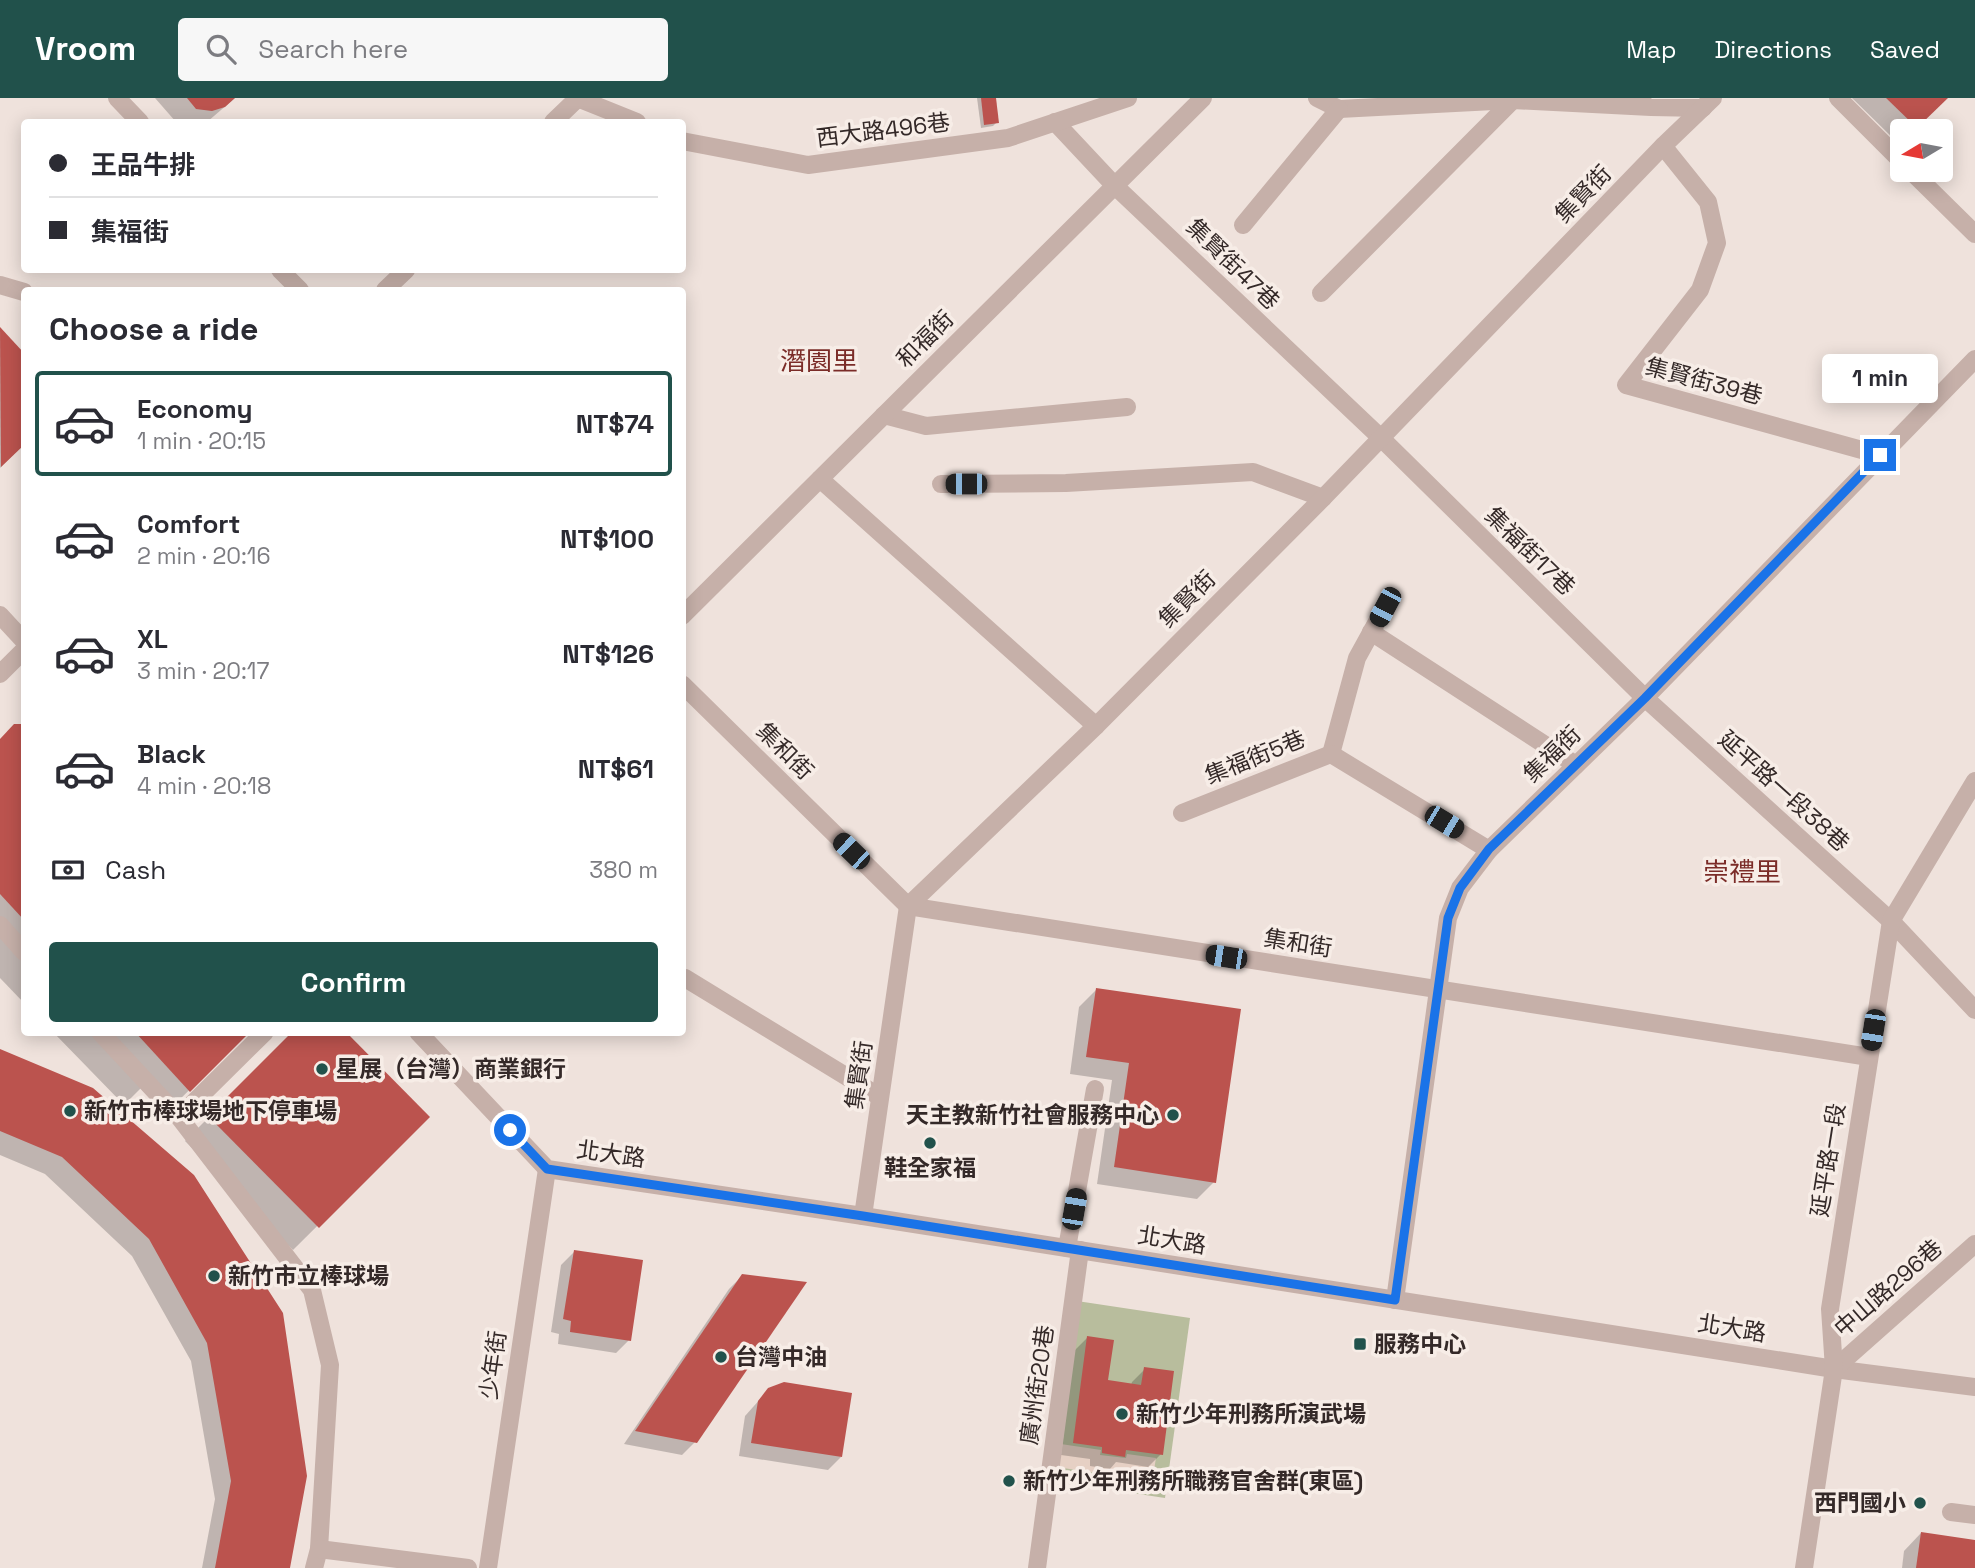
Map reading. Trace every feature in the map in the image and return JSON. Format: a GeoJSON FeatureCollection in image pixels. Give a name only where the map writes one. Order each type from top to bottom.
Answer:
{"type":"FeatureCollection","features":[{"type":"Feature","properties":{"kind":"street"},"geometry":{"type":"LineString","coordinates":[[117,98],[137,119]]}},
{"type":"Feature","properties":{"kind":"street"},"geometry":{"type":"LineString","coordinates":[[556,119],[578,98],[630,119]]}},
{"type":"Feature","properties":{"kind":"street","name":"西大路496巷"},"geometry":{"type":"LineString","coordinates":[[686,142],[807,164],[1008,138],[1128,98]]}},
{"type":"Feature","properties":{"kind":"street","name":"和福街"},"geometry":{"type":"LineString","coordinates":[[686,612],[1203,98]]}},
{"type":"Feature","properties":{"kind":"street"},"geometry":{"type":"LineString","coordinates":[[1317,98],[1339,109],[1513,100],[1651,107],[1708,103]]}},
{"type":"Feature","properties":{"kind":"street"},"geometry":{"type":"LineString","coordinates":[[1838,98],[1890,150]]}},
{"type":"Feature","properties":{"kind":"street"},"geometry":{"type":"LineString","coordinates":[[1321,293],[1513,100]]}},
{"type":"Feature","properties":{"kind":"street","name":"集賢街"},"geometry":{"type":"LineString","coordinates":[[863,1216],[908,906],[1096,726],[1323,498],[1663,146],[1708,103]]}},
{"type":"Feature","properties":{"kind":"street"},"geometry":{"type":"LineString","coordinates":[[1243,225],[1339,109]]}},
{"type":"Feature","properties":{"kind":"street","name":"集賢街47巷"},"geometry":{"type":"LineString","coordinates":[[1055,122],[1115,186],[1381,438]]}},
{"type":"Feature","properties":{"kind":"street","name":"集賢街39巷"},"geometry":{"type":"LineString","coordinates":[[1663,146],[1708,202],[1717,243],[1700,290],[1626,385],[1880,455]]}},
{"type":"Feature","properties":{"kind":"street"},"geometry":{"type":"LineString","coordinates":[[1922,182],[1975,234]]}},
{"type":"Feature","properties":{"kind":"street"},"geometry":{"type":"LineString","coordinates":[[283,273],[297,287]]}},
{"type":"Feature","properties":{"kind":"street"},"geometry":{"type":"LineString","coordinates":[[388,287],[403,273]]}},
{"type":"Feature","properties":{"kind":"street"},"geometry":{"type":"LineString","coordinates":[[0,285],[21,291]]}},
{"type":"Feature","properties":{"kind":"street","name":"集福街"},"geometry":{"type":"LineString","coordinates":[[1395,1300],[1448,918],[1460,888],[1489,849],[1645,698],[1975,359]]}},
{"type":"Feature","properties":{"kind":"street"},"geometry":{"type":"LineString","coordinates":[[884,415],[926,426],[1127,407]]}},
{"type":"Feature","properties":{"kind":"street","name":"集福街17巷"},"geometry":{"type":"LineString","coordinates":[[1381,438],[1645,698]]}},
{"type":"Feature","properties":{"kind":"street"},"geometry":{"type":"LineString","coordinates":[[941,484],[1066,483],[1253,472],[1323,498]]}},
{"type":"Feature","properties":{"kind":"street"},"geometry":{"type":"LineString","coordinates":[[820,479],[1096,726]]}},
{"type":"Feature","properties":{"kind":"street"},"geometry":{"type":"LineString","coordinates":[[1331,754],[1357,658],[1385,607]]}},
{"type":"Feature","properties":{"kind":"street"},"geometry":{"type":"LineString","coordinates":[[0,615],[21,638]]}},
{"type":"Feature","properties":{"kind":"street"},"geometry":{"type":"LineString","coordinates":[[1371,632],[1576,765]]}},
{"type":"Feature","properties":{"kind":"street"},"geometry":{"type":"LineString","coordinates":[[0,674],[21,653]]}},
{"type":"Feature","properties":{"kind":"street","name":"集和街"},"geometry":{"type":"LineString","coordinates":[[686,688],[908,906],[1869,1057]]}},
{"type":"Feature","properties":{"kind":"street","name":"延平路一段38巷"},"geometry":{"type":"LineString","coordinates":[[1645,698],[1891,921],[1975,1010]]}},
{"type":"Feature","properties":{"kind":"street","name":"集福街5巷"},"geometry":{"type":"LineString","coordinates":[[1182,813],[1331,754],[1489,849]]}},
{"type":"Feature","properties":{"kind":"street","name":"延平路一段"},"geometry":{"type":"LineString","coordinates":[[1804,1568],[1834,1369],[1830,1308],[1891,921],[1975,781]]}},
{"type":"Feature","properties":{"kind":"street"},"geometry":{"type":"LineString","coordinates":[[0,925],[21,948]]}},
{"type":"Feature","properties":{"kind":"street"},"geometry":{"type":"LineString","coordinates":[[686,979],[880,1097]]}},
{"type":"Feature","properties":{"kind":"street"},"geometry":{"type":"LineString","coordinates":[[104,1036],[179,1117],[313,1290],[330,1365],[320,1549],[314,1568]]}},
{"type":"Feature","properties":{"kind":"street"},"geometry":{"type":"LineString","coordinates":[[179,1117],[261,1036]]}},
{"type":"Feature","properties":{"kind":"street","name":"北大路"},"geometry":{"type":"LineString","coordinates":[[422,1036],[547,1169],[1834,1369],[1975,1387]]}},
{"type":"Feature","properties":{"kind":"street","name":"廣州街20巷"},"geometry":{"type":"LineString","coordinates":[[1037,1568],[1073,1249],[1095,1088]]}},
{"type":"Feature","properties":{"kind":"street","name":"少年街"},"geometry":{"type":"LineString","coordinates":[[488,1568],[547,1169]]}},
{"type":"Feature","properties":{"kind":"street","name":"中山路296巷"},"geometry":{"type":"LineString","coordinates":[[1834,1369],[1975,1244]]}},
{"type":"Feature","properties":{"kind":"street"},"geometry":{"type":"LineString","coordinates":[[1951,1512],[1975,1516]]}},
{"type":"Feature","properties":{"kind":"street"},"geometry":{"type":"LineString","coordinates":[[320,1549],[468,1568]]}},
{"type":"Feature","properties":{"kind":"green space"},"geometry":{"type":"Polygon","coordinates":[[[1077,1301],[1190,1318],[1165,1498],[1053,1481],[1077,1301]]]}},
{"type":"Feature","properties":{"kind":"shaded area"},"geometry":{"type":"Polygon","coordinates":[[[1054,1443],[1101,1450],[1100,1455],[1126,1458],[1127,1454],[1156,1458],[1150,1494],[1128,1490],[1129,1478],[1050,1466],[1054,1443]]]}},
{"type":"Feature","properties":{"kind":"building"},"geometry":{"type":"Polygon","coordinates":[[[187,98],[235,98],[225,107],[212,111],[196,109],[187,98]]]}},
{"type":"Feature","properties":{"kind":"building"},"geometry":{"type":"Polygon","coordinates":[[[981,98],[996,98],[999,123],[984,125],[981,98]]]}},
{"type":"Feature","properties":{"kind":"building"},"geometry":{"type":"Polygon","coordinates":[[[1886,98],[1948,98],[1926,119],[1908,119],[1886,98]]]}},
{"type":"Feature","properties":{"kind":"building"},"geometry":{"type":"Polygon","coordinates":[[[0,327],[21,350],[21,448],[1,467],[0,327]]]}},
{"type":"Feature","properties":{"kind":"building"},"geometry":{"type":"Polygon","coordinates":[[[14,724],[21,724],[21,917],[0,894],[0,739],[14,724]]]}},
{"type":"Feature","properties":{"kind":"building","name":"天主教新竹社會服務中心"},"geometry":{"type":"Polygon","coordinates":[[[1096,988],[1241,1009],[1216,1183],[1114,1167],[1129,1063],[1086,1057],[1096,988]]]}},
{"type":"Feature","properties":{"kind":"building"},"geometry":{"type":"Polygon","coordinates":[[[139,1036],[246,1036],[190,1092],[139,1036]]]}},
{"type":"Feature","properties":{"kind":"building"},"geometry":{"type":"Polygon","coordinates":[[[288,1036],[350,1036],[430,1117],[319,1228],[208,1116],[288,1036]]]}},
{"type":"Feature","properties":{"kind":"building","name":"新竹市立棒球場"},"geometry":{"type":"Polygon","coordinates":[[[0,1049],[93,1088],[194,1175],[283,1313],[307,1476],[290,1568],[215,1568],[231,1481],[207,1343],[149,1239],[62,1157],[0,1131],[0,1049]]]}},
{"type":"Feature","properties":{"kind":"building"},"geometry":{"type":"Polygon","coordinates":[[[574,1250],[643,1260],[631,1341],[570,1332],[571,1321],[563,1319],[574,1250]]]}},
{"type":"Feature","properties":{"kind":"building","name":"台灣中油"},"geometry":{"type":"Polygon","coordinates":[[[742,1274],[807,1282],[697,1443],[635,1431],[742,1274]]]}},
{"type":"Feature","properties":{"kind":"building","name":"新竹少年刑務所演武場"},"geometry":{"type":"Polygon","coordinates":[[[1087,1336],[1114,1340],[1108,1380],[1141,1385],[1144,1367],[1174,1371],[1163,1455],[1126,1450],[1125,1457],[1102,1453],[1102,1447],[1073,1443],[1087,1336]]]}},
{"type":"Feature","properties":{"kind":"building"},"geometry":{"type":"Polygon","coordinates":[[[784,1382],[852,1393],[842,1457],[751,1443],[758,1401],[768,1388],[784,1382]]]}},
{"type":"Feature","properties":{"kind":"building"},"geometry":{"type":"Polygon","coordinates":[[[1921,1532],[1975,1540],[1975,1568],[1916,1568],[1921,1532]]]}},
{"type":"Feature","properties":{"kind":"place","name":"星展（台灣）商業銀行"},"geometry":{"type":"Point","coordinates":[322,1069]}},
{"type":"Feature","properties":{"kind":"place","name":"新竹市棒球場地下停車場"},"geometry":{"type":"Point","coordinates":[70,1111]}},
{"type":"Feature","properties":{"kind":"place","name":"天主教新竹社會服務中心"},"geometry":{"type":"Point","coordinates":[1173,1115]}},
{"type":"Feature","properties":{"kind":"place","name":"鞋全家福"},"geometry":{"type":"Point","coordinates":[930,1143]}},
{"type":"Feature","properties":{"kind":"place","name":"新竹市立棒球場"},"geometry":{"type":"Point","coordinates":[214,1276]}},
{"type":"Feature","properties":{"kind":"place","name":"服務中心"},"geometry":{"type":"Point","coordinates":[1360,1344]}},
{"type":"Feature","properties":{"kind":"place","name":"台灣中油"},"geometry":{"type":"Point","coordinates":[721,1357]}},
{"type":"Feature","properties":{"kind":"place","name":"新竹少年刑務所演武場"},"geometry":{"type":"Point","coordinates":[1122,1414]}},
{"type":"Feature","properties":{"kind":"place","name":"新竹少年刑務所職務官舍群(東區)"},"geometry":{"type":"Point","coordinates":[1009,1481]}},
{"type":"Feature","properties":{"kind":"place","name":"西門國小"},"geometry":{"type":"Point","coordinates":[1920,1503]}},
{"type":"Feature","properties":{"kind":"district","name":"潛園里"},"geometry":{"type":"Point","coordinates":[819,361]}},
{"type":"Feature","properties":{"kind":"district","name":"崇禮里"},"geometry":{"type":"Point","coordinates":[1742,872]}},
{"type":"Feature","properties":{"kind":"route"},"geometry":{"type":"LineString","coordinates":[[510,1130],[547,1169],[1395,1300],[1448,918],[1460,888],[1489,849],[1645,698],[1880,455]]}}]}
